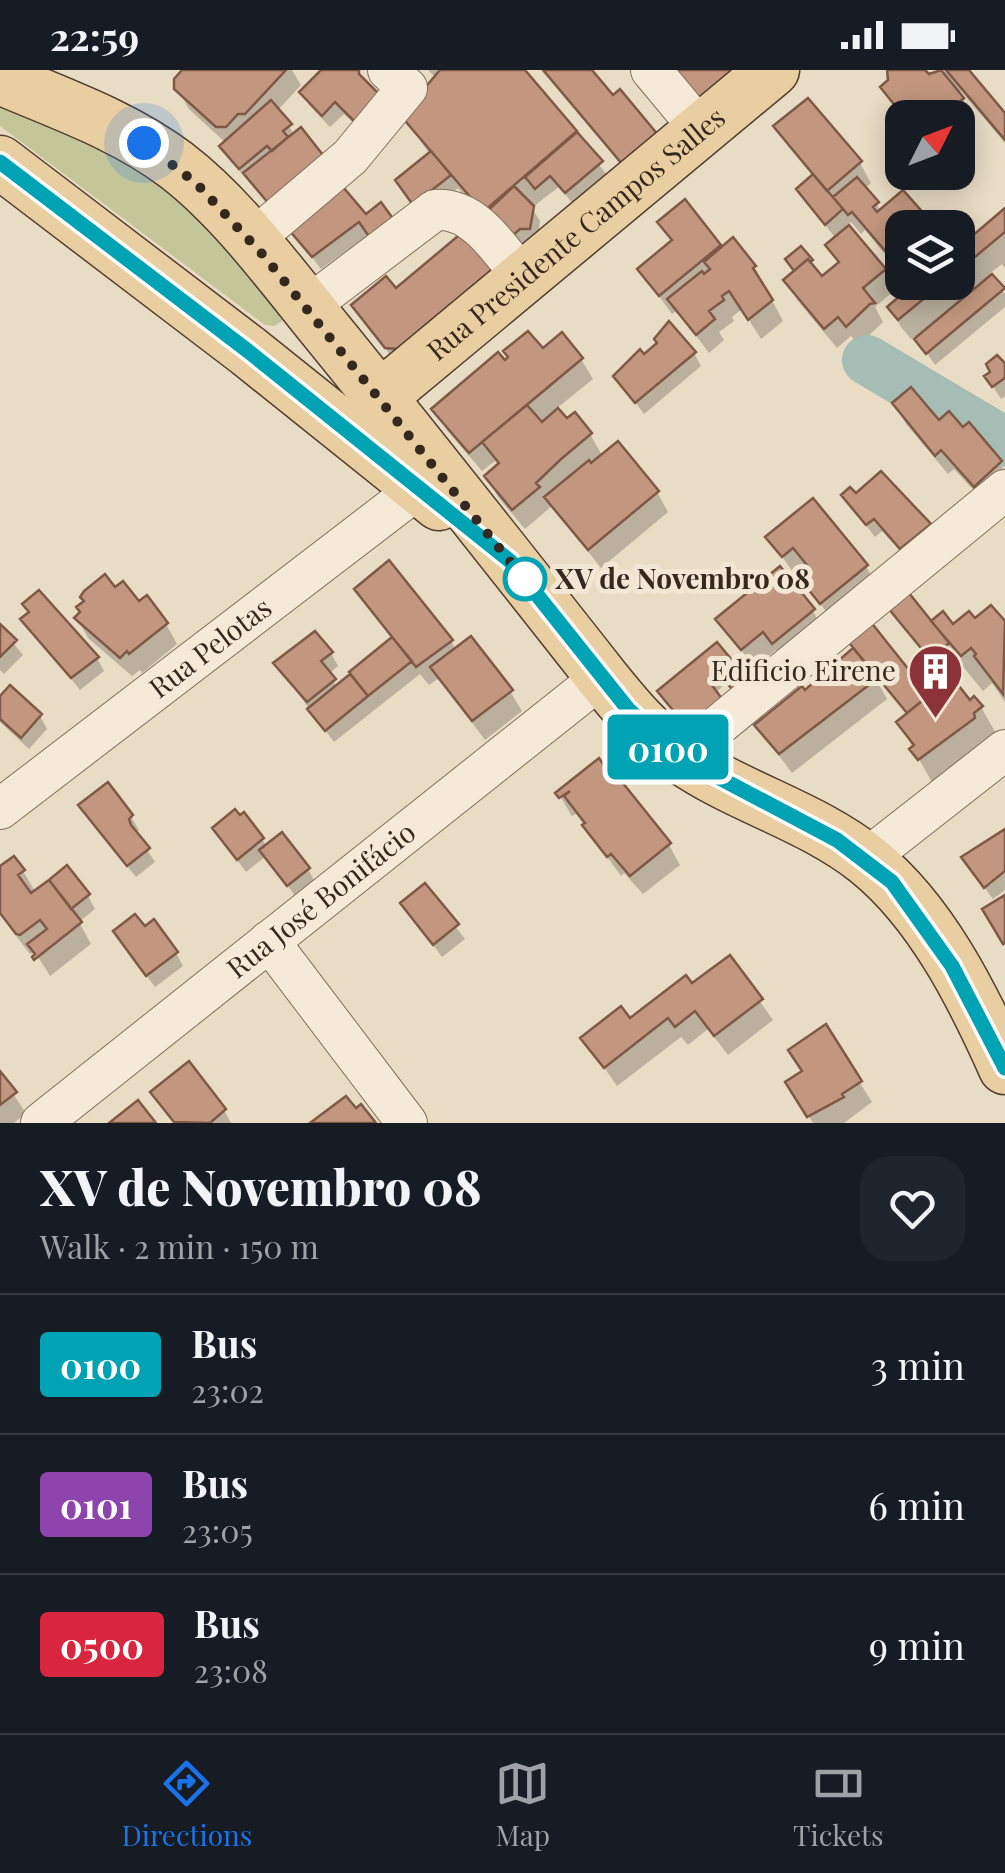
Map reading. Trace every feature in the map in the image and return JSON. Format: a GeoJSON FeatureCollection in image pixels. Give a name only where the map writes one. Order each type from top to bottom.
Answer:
{"type":"FeatureCollection","features":[{"type":"Feature","properties":{"kind":"main road","name":"Rua Presidente Campos Salles"},"geometry":{"type":"LineString","coordinates":[[380,396],[773,70]]}},
{"type":"Feature","properties":{"kind":"main road"},"geometry":{"type":"LineString","coordinates":[[11,88],[113,126],[179,167],[307,308],[650,733],[680,757],[837,840],[892,882],[935,939],[1005,1068]]}},
{"type":"Feature","properties":{"kind":"main road"},"geometry":{"type":"LineString","coordinates":[[0,162],[248,351],[510,561]]}},
{"type":"Feature","properties":{"kind":"main road"},"geometry":{"type":"LineString","coordinates":[[248,351],[298,345],[306,337],[307,308]]}},
{"type":"Feature","properties":{"kind":"street"},"geometry":{"type":"LineString","coordinates":[[251,242],[370,135],[407,88],[388,70]]}},
{"type":"Feature","properties":{"kind":"street"},"geometry":{"type":"LineString","coordinates":[[651,70],[701,130]]}},
{"type":"Feature","properties":{"kind":"street"},"geometry":{"type":"LineString","coordinates":[[307,308],[435,210],[456,211],[476,223],[523,278]]}},
{"type":"Feature","properties":{"kind":"street","name":"Rua Pelotas"},"geometry":{"type":"LineString","coordinates":[[1,806],[419,488]]}},
{"type":"Feature","properties":{"kind":"street"},"geometry":{"type":"LineString","coordinates":[[680,757],[1005,490]]}},
{"type":"Feature","properties":{"kind":"street","name":"Rua José Bonifácio"},"geometry":{"type":"LineString","coordinates":[[41,1123],[602,677]]}},
{"type":"Feature","properties":{"kind":"street"},"geometry":{"type":"LineString","coordinates":[[866,860],[1005,750]]}},
{"type":"Feature","properties":{"kind":"street"},"geometry":{"type":"LineString","coordinates":[[269,942],[407,1123]]}},
{"type":"Feature","properties":{"kind":"green space"},"geometry":{"type":"Polygon","coordinates":[[[0,103],[158,164],[285,313],[282,321],[274,326],[265,325],[0,126],[0,103]]]}},
{"type":"Feature","properties":{"kind":"building"},"geometry":{"type":"Polygon","coordinates":[[[182,70],[286,70],[245,114],[238,114],[226,127],[216,127],[174,89],[174,79],[182,70]]]}},
{"type":"Feature","properties":{"kind":"building"},"geometry":{"type":"Polygon","coordinates":[[[321,70],[359,70],[385,100],[358,125],[335,102],[322,116],[299,92],[321,70]]]}},
{"type":"Feature","properties":{"kind":"building"},"geometry":{"type":"Polygon","coordinates":[[[440,70],[525,70],[577,131],[483,212],[401,116],[440,70]]]}},
{"type":"Feature","properties":{"kind":"building"},"geometry":{"type":"Polygon","coordinates":[[[543,70],[592,70],[613,95],[620,89],[659,136],[623,165],[543,70]]]}},
{"type":"Feature","properties":{"kind":"building"},"geometry":{"type":"Polygon","coordinates":[[[664,70],[738,70],[696,105],[664,70]]]}},
{"type":"Feature","properties":{"kind":"building"},"geometry":{"type":"Polygon","coordinates":[[[887,70],[925,70],[929,74],[941,70],[964,98],[890,100],[880,87],[888,80],[887,70]]]}},
{"type":"Feature","properties":{"kind":"building"},"geometry":{"type":"Polygon","coordinates":[[[946,70],[969,70],[1005,113],[1005,140],[975,100],[946,70]]]}},
{"type":"Feature","properties":{"kind":"building"},"geometry":{"type":"Polygon","coordinates":[[[808,98],[862,161],[827,191],[773,126],[808,98]]]}},
{"type":"Feature","properties":{"kind":"building"},"geometry":{"type":"Polygon","coordinates":[[[271,100],[292,124],[283,131],[288,137],[272,151],[267,146],[239,169],[219,146],[271,100]]]}},
{"type":"Feature","properties":{"kind":"building"},"geometry":{"type":"Polygon","coordinates":[[[301,127],[323,155],[269,204],[243,173],[301,127]]]}},
{"type":"Feature","properties":{"kind":"building"},"geometry":{"type":"Polygon","coordinates":[[[577,132],[603,161],[565,193],[550,176],[535,189],[525,177],[577,132]]]}},
{"type":"Feature","properties":{"kind":"building"},"geometry":{"type":"Polygon","coordinates":[[[431,151],[451,175],[413,205],[395,180],[431,151]]]}},
{"type":"Feature","properties":{"kind":"building"},"geometry":{"type":"Polygon","coordinates":[[[813,174],[843,209],[825,225],[796,189],[813,174]]]}},
{"type":"Feature","properties":{"kind":"building"},"geometry":{"type":"Polygon","coordinates":[[[857,177],[879,202],[873,207],[877,212],[903,190],[921,210],[885,210],[885,251],[852,212],[848,215],[833,197],[857,177]]]}},
{"type":"Feature","properties":{"kind":"building"},"geometry":{"type":"Polygon","coordinates":[[[514,186],[534,206],[530,229],[520,229],[502,245],[480,218],[514,186]]]}},
{"type":"Feature","properties":{"kind":"building"},"geometry":{"type":"Polygon","coordinates":[[[343,187],[366,214],[381,202],[394,220],[370,238],[359,222],[312,257],[289,230],[343,187]]]}},
{"type":"Feature","properties":{"kind":"building"},"geometry":{"type":"Polygon","coordinates":[[[685,199],[721,245],[659,296],[637,269],[672,240],[657,222],[685,199]]]}},
{"type":"Feature","properties":{"kind":"building"},"geometry":{"type":"Polygon","coordinates":[[[1005,208],[1005,232],[975,257],[975,234],[1005,208]]]}},
{"type":"Feature","properties":{"kind":"building"},"geometry":{"type":"Polygon","coordinates":[[[849,225],[885,268],[863,288],[875,303],[846,327],[838,317],[824,329],[783,280],[808,259],[822,276],[839,262],[825,245],[849,225]]]}},
{"type":"Feature","properties":{"kind":"building"},"geometry":{"type":"Polygon","coordinates":[[[470,226],[497,269],[398,349],[385,348],[351,305],[386,276],[396,288],[470,226]]]}},
{"type":"Feature","properties":{"kind":"building"},"geometry":{"type":"Polygon","coordinates":[[[733,237],[756,266],[753,268],[773,300],[748,320],[729,291],[709,311],[715,319],[696,335],[667,299],[710,269],[704,262],[733,237]]]}},
{"type":"Feature","properties":{"kind":"building"},"geometry":{"type":"Polygon","coordinates":[[[801,246],[813,260],[808,259],[794,271],[785,259],[801,246]]]}},
{"type":"Feature","properties":{"kind":"building"},"geometry":{"type":"Polygon","coordinates":[[[992,274],[1005,288],[926,354],[914,339],[961,300],[975,300],[975,288],[992,274]]]}},
{"type":"Feature","properties":{"kind":"building"},"geometry":{"type":"Polygon","coordinates":[[[895,300],[922,300],[898,320],[887,307],[895,300]]]}},
{"type":"Feature","properties":{"kind":"building"},"geometry":{"type":"Polygon","coordinates":[[[669,321],[696,352],[635,403],[613,376],[640,349],[644,354],[657,343],[654,339],[669,321]]]}},
{"type":"Feature","properties":{"kind":"building"},"geometry":{"type":"Polygon","coordinates":[[[528,331],[543,348],[562,332],[583,358],[469,453],[431,409],[498,352],[505,360],[508,357],[503,351],[528,331]]]}},
{"type":"Feature","properties":{"kind":"building"},"geometry":{"type":"Polygon","coordinates":[[[997,355],[1005,363],[1005,378],[992,387],[984,376],[990,372],[986,364],[997,355]]]}},
{"type":"Feature","properties":{"kind":"building"},"geometry":{"type":"Polygon","coordinates":[[[911,387],[939,420],[949,411],[963,427],[969,422],[1002,461],[974,487],[941,450],[935,456],[892,403],[911,387]]]}},
{"type":"Feature","properties":{"kind":"building"},"geometry":{"type":"Polygon","coordinates":[[[527,405],[542,422],[558,408],[567,418],[575,412],[592,433],[512,510],[484,476],[499,463],[482,442],[527,405]]]}},
{"type":"Feature","properties":{"kind":"building"},"geometry":{"type":"Polygon","coordinates":[[[618,441],[659,491],[588,550],[544,497],[618,441]]]}},
{"type":"Feature","properties":{"kind":"building"},"geometry":{"type":"Polygon","coordinates":[[[881,471],[931,524],[900,549],[874,519],[866,525],[841,495],[850,487],[856,493],[881,471]]]}},
{"type":"Feature","properties":{"kind":"building"},"geometry":{"type":"Polygon","coordinates":[[[813,498],[868,565],[820,604],[800,579],[811,570],[793,548],[782,557],[765,537],[813,498]]]}},
{"type":"Feature","properties":{"kind":"building"},"geometry":{"type":"Polygon","coordinates":[[[389,560],[453,640],[416,667],[354,589],[389,560]]]}},
{"type":"Feature","properties":{"kind":"building"},"geometry":{"type":"Polygon","coordinates":[[[780,566],[815,609],[772,644],[763,632],[741,650],[715,619],[780,566]]]}},
{"type":"Feature","properties":{"kind":"building"},"geometry":{"type":"Polygon","coordinates":[[[105,574],[115,587],[123,581],[139,601],[147,595],[168,623],[120,658],[74,618],[80,612],[76,607],[84,601],[80,597],[84,591],[105,574]]]}},
{"type":"Feature","properties":{"kind":"building"},"geometry":{"type":"Polygon","coordinates":[[[39,590],[99,657],[71,678],[20,619],[29,612],[22,604],[39,590]]]}},
{"type":"Feature","properties":{"kind":"building"},"geometry":{"type":"Polygon","coordinates":[[[909,593],[949,643],[930,659],[888,608],[909,593]]]}},
{"type":"Feature","properties":{"kind":"building"},"geometry":{"type":"Polygon","coordinates":[[[991,605],[1005,621],[1003,694],[971,648],[961,656],[931,621],[943,611],[953,624],[969,611],[975,618],[991,605]]]}},
{"type":"Feature","properties":{"kind":"building"},"geometry":{"type":"Polygon","coordinates":[[[870,621],[929,695],[907,713],[846,639],[870,621]]]}},
{"type":"Feature","properties":{"kind":"building"},"geometry":{"type":"Polygon","coordinates":[[[0,624],[17,640],[0,657],[0,624]]]}},
{"type":"Feature","properties":{"kind":"building"},"geometry":{"type":"Polygon","coordinates":[[[315,631],[333,652],[321,661],[336,679],[307,702],[273,663],[315,631]]]}},
{"type":"Feature","properties":{"kind":"building"},"geometry":{"type":"Polygon","coordinates":[[[471,636],[513,690],[472,721],[430,667],[471,636]]]}},
{"type":"Feature","properties":{"kind":"building"},"geometry":{"type":"Polygon","coordinates":[[[392,637],[412,661],[368,696],[349,672],[392,637]]]}},
{"type":"Feature","properties":{"kind":"building"},"geometry":{"type":"Polygon","coordinates":[[[717,642],[731,659],[708,680],[726,704],[691,732],[657,691],[717,642]]]}},
{"type":"Feature","properties":{"kind":"building"},"geometry":{"type":"Polygon","coordinates":[[[853,648],[878,678],[779,754],[754,725],[802,686],[805,690],[853,648]]]}},
{"type":"Feature","properties":{"kind":"building"},"geometry":{"type":"Polygon","coordinates":[[[734,663],[751,684],[737,695],[720,675],[734,663]]]}},
{"type":"Feature","properties":{"kind":"building"},"geometry":{"type":"Polygon","coordinates":[[[350,674],[368,696],[325,731],[307,709],[350,674]]]}},
{"type":"Feature","properties":{"kind":"building","name":"Edificio Eirene"},"geometry":{"type":"Polygon","coordinates":[[[952,677],[970,700],[974,696],[983,706],[974,713],[975,718],[918,760],[909,749],[914,745],[896,722],[952,677]]]}},
{"type":"Feature","properties":{"kind":"building"},"geometry":{"type":"Polygon","coordinates":[[[10,685],[42,714],[21,738],[0,719],[0,696],[10,685]]]}},
{"type":"Feature","properties":{"kind":"building"},"geometry":{"type":"Polygon","coordinates":[[[599,758],[671,843],[630,876],[611,854],[607,857],[582,825],[585,823],[564,796],[570,791],[559,798],[555,793],[599,758]]]}},
{"type":"Feature","properties":{"kind":"building"},"geometry":{"type":"Polygon","coordinates":[[[108,782],[133,815],[129,819],[131,825],[150,848],[127,866],[78,805],[108,782]]]}},
{"type":"Feature","properties":{"kind":"building"},"geometry":{"type":"Polygon","coordinates":[[[235,809],[240,815],[244,812],[264,838],[237,860],[212,828],[235,809]]]}},
{"type":"Feature","properties":{"kind":"building"},"geometry":{"type":"Polygon","coordinates":[[[1005,829],[1005,871],[984,888],[961,857],[1005,829]]]}},
{"type":"Feature","properties":{"kind":"building"},"geometry":{"type":"Polygon","coordinates":[[[282,832],[310,868],[287,886],[259,850],[282,832]]]}},
{"type":"Feature","properties":{"kind":"building"},"geometry":{"type":"Polygon","coordinates":[[[14,856],[25,870],[18,875],[31,893],[49,880],[82,922],[34,960],[35,954],[27,944],[47,929],[40,920],[16,934],[0,913],[0,866],[14,856]]]}},
{"type":"Feature","properties":{"kind":"building"},"geometry":{"type":"Polygon","coordinates":[[[67,865],[90,894],[71,909],[49,880],[67,865]]]}},
{"type":"Feature","properties":{"kind":"building"},"geometry":{"type":"Polygon","coordinates":[[[425,883],[459,924],[433,945],[400,903],[425,883]]]}},
{"type":"Feature","properties":{"kind":"building"},"geometry":{"type":"Polygon","coordinates":[[[1005,895],[1005,943],[1003,944],[982,909],[1005,895]]]}},
{"type":"Feature","properties":{"kind":"building"},"geometry":{"type":"Polygon","coordinates":[[[135,914],[145,926],[154,919],[178,952],[146,976],[113,931],[135,914]]]}},
{"type":"Feature","properties":{"kind":"building"},"geometry":{"type":"Polygon","coordinates":[[[730,955],[763,999],[714,1036],[695,1011],[675,1027],[668,1018],[604,1068],[580,1038],[621,1006],[630,1018],[686,975],[692,983],[730,955]]]}},
{"type":"Feature","properties":{"kind":"building"},"geometry":{"type":"Polygon","coordinates":[[[826,1024],[862,1081],[842,1094],[844,1097],[807,1117],[785,1082],[802,1071],[788,1050],[826,1024]]]}},
{"type":"Feature","properties":{"kind":"building"},"geometry":{"type":"Polygon","coordinates":[[[189,1061],[226,1109],[210,1123],[174,1122],[150,1092],[189,1061]]]}},
{"type":"Feature","properties":{"kind":"building"},"geometry":{"type":"Polygon","coordinates":[[[0,1071],[17,1092],[0,1105],[0,1071]]]}},
{"type":"Feature","properties":{"kind":"building"},"geometry":{"type":"Polygon","coordinates":[[[346,1096],[356,1108],[361,1104],[376,1123],[310,1123],[346,1096]]]}},
{"type":"Feature","properties":{"kind":"building"},"geometry":{"type":"Polygon","coordinates":[[[138,1100],[156,1123],[109,1123],[138,1100]]]}},
{"type":"Feature","properties":{"kind":"waterway"},"geometry":{"type":"LineString","coordinates":[[867,360],[1005,442]]}},
{"type":"Feature","properties":{"kind":"bus line","name":"0100"},"geometry":{"type":"LineString","coordinates":[[0,162],[248,351],[510,561],[650,733],[695,766],[837,840],[892,882],[952,966],[1005,1068]]}},
{"type":"Feature","properties":{"kind":"place","name":"XV de Novembro 08"},"geometry":{"type":"Point","coordinates":[525,579]}},
{"type":"Feature","properties":{"kind":"place","name":"Edificio Eirene"},"geometry":{"type":"Point","coordinates":[935,720]}},
{"type":"Feature","properties":{"kind":"route"},"geometry":{"type":"LineString","coordinates":[[144,143],[196,183],[264,256],[533,590],[525,579]]}}]}
